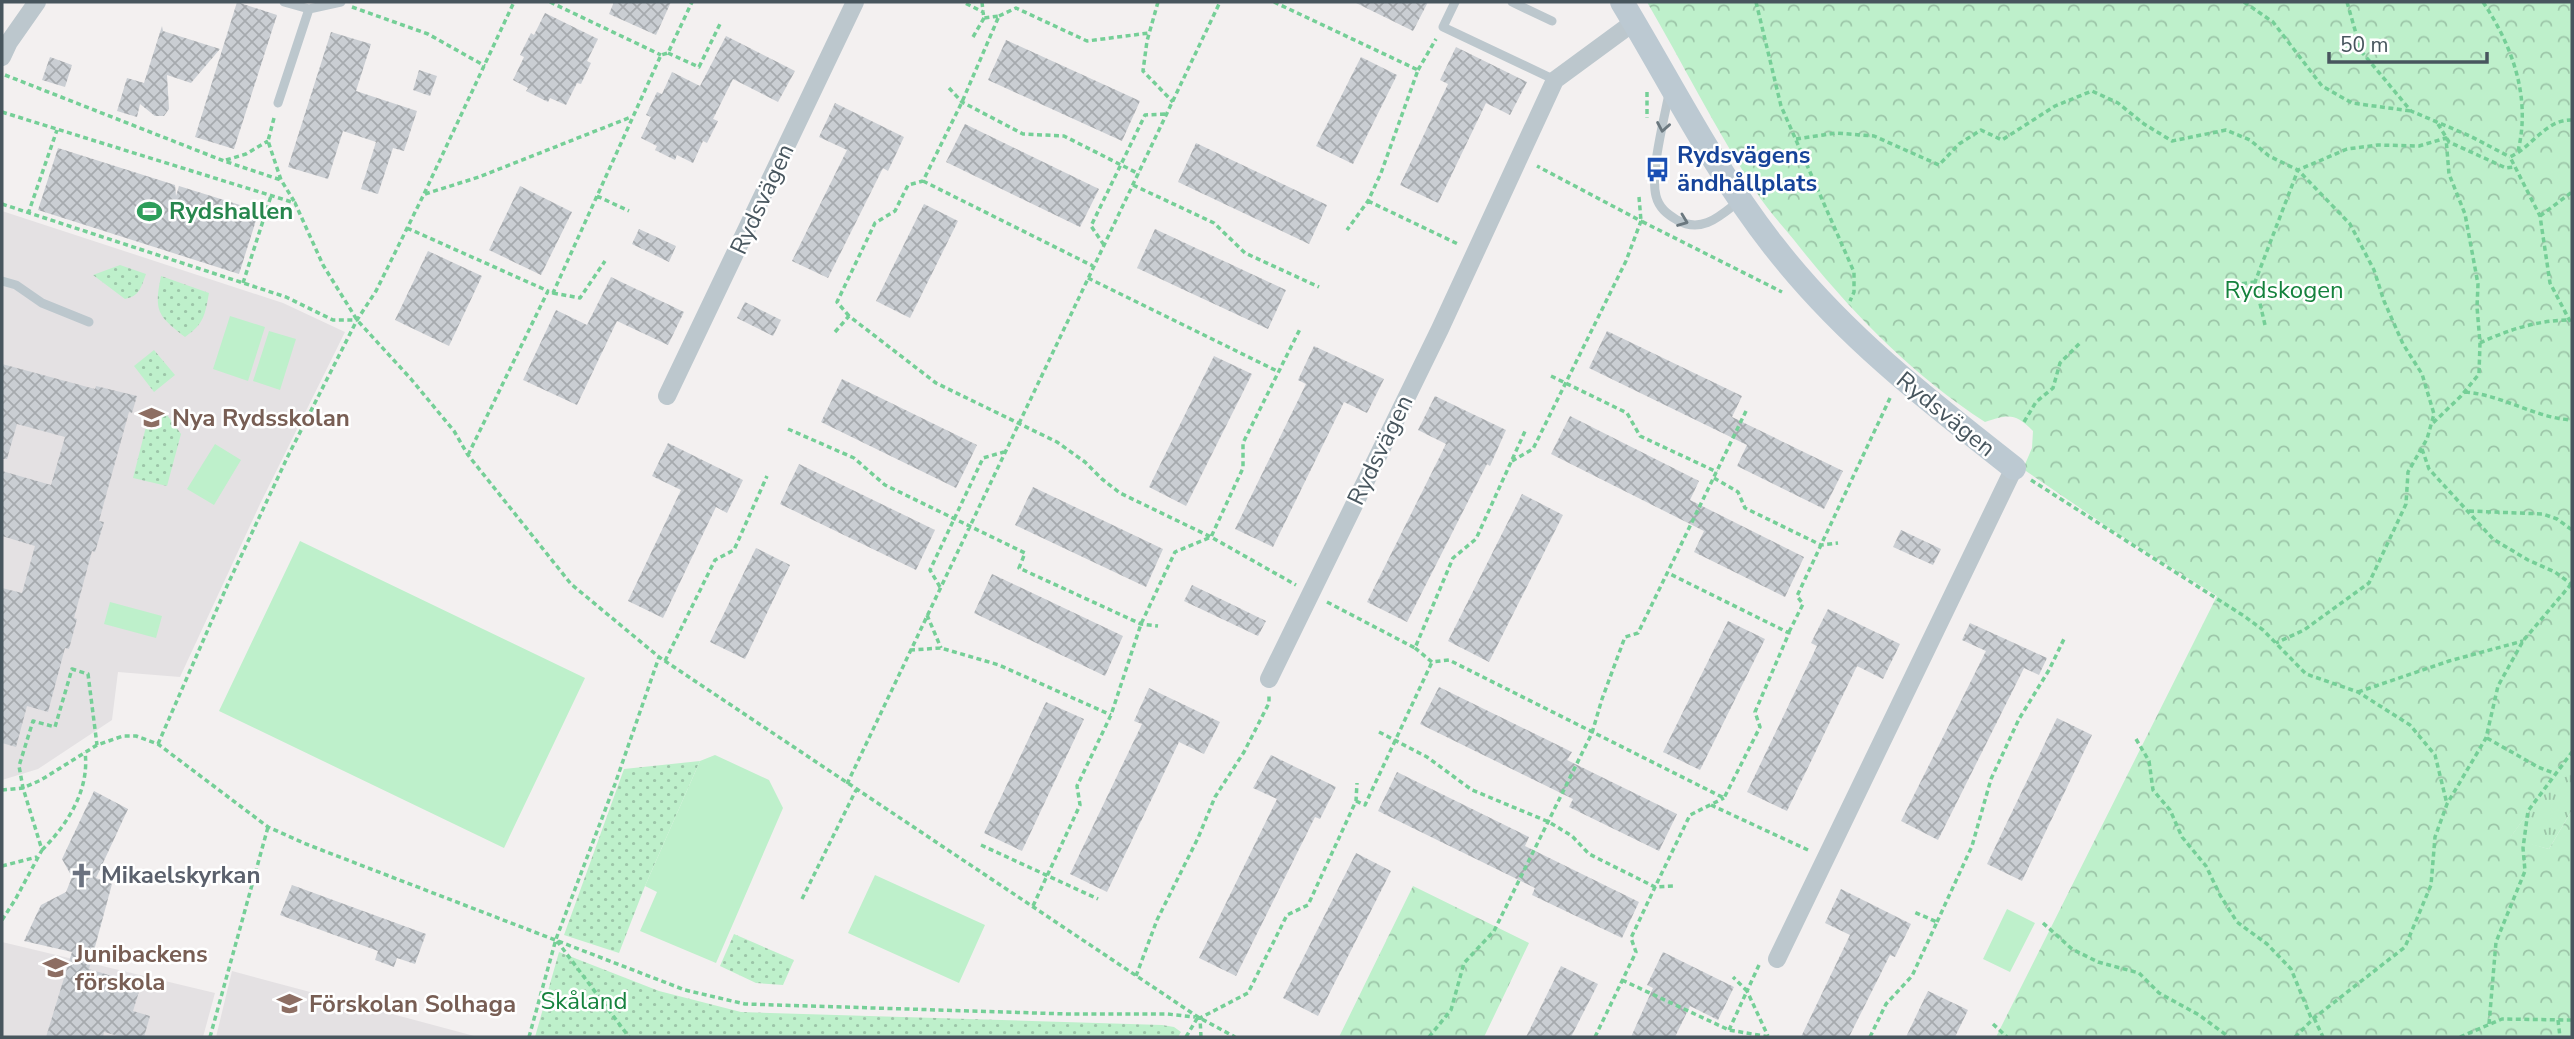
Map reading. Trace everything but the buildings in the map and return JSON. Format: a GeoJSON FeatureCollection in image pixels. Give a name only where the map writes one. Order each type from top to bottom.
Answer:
{"type":"FeatureCollection","features":[{"type":"Feature","properties":{"kind":"street"},"geometry":{"type":"LineString","coordinates":[[2,57],[9,42],[37,2]]}},
{"type":"Feature","properties":{"kind":"street","name":"Rydsvägen"},"geometry":{"type":"LineString","coordinates":[[667,396],[855,2]]}},
{"type":"Feature","properties":{"kind":"street","name":"Rydsvägen"},"geometry":{"type":"LineString","coordinates":[[1269,679],[1555,80],[1628,12],[1670,86],[1741,200],[1797,275],[1850,332],[1898,376],[2014,468],[1777,959]]}},
{"type":"Feature","properties":{"kind":"lane"},"geometry":{"type":"LineString","coordinates":[[284,2],[309,9],[340,2]]}},
{"type":"Feature","properties":{"kind":"lane"},"geometry":{"type":"LineString","coordinates":[[1455,2],[1443,27],[1555,80]]}},
{"type":"Feature","properties":{"kind":"lane"},"geometry":{"type":"LineString","coordinates":[[1512,2],[1552,21]]}},
{"type":"Feature","properties":{"kind":"lane"},"geometry":{"type":"LineString","coordinates":[[278,103],[309,9]]}},
{"type":"Feature","properties":{"kind":"lane"},"geometry":{"type":"LineString","coordinates":[[1670,86],[1655,189],[1661,208],[1682,223],[1700,225],[1712,222],[1741,200]]}},
{"type":"Feature","properties":{"kind":"lane"},"geometry":{"type":"LineString","coordinates":[[2,281],[16,285],[42,303],[89,322]]}},
{"type":"Feature","properties":{"kind":"path"},"geometry":{"type":"LineString","coordinates":[[340,2],[428,34],[485,66]]}},
{"type":"Feature","properties":{"kind":"path"},"geometry":{"type":"LineString","coordinates":[[158,744],[227,586],[288,456],[357,320],[376,291],[514,2]]}},
{"type":"Feature","properties":{"kind":"path"},"geometry":{"type":"LineString","coordinates":[[550,2],[661,55],[668,53],[699,67],[721,22]]}},
{"type":"Feature","properties":{"kind":"path"},"geometry":{"type":"LineString","coordinates":[[668,53],[692,2]]}},
{"type":"Feature","properties":{"kind":"path"},"geometry":{"type":"LineString","coordinates":[[963,2],[983,12]]}},
{"type":"Feature","properties":{"kind":"path"},"geometry":{"type":"LineString","coordinates":[[973,37],[984,18],[982,2]]}},
{"type":"Feature","properties":{"kind":"path"},"geometry":{"type":"LineString","coordinates":[[1158,2],[1149,33],[1143,71],[1173,102]]}},
{"type":"Feature","properties":{"kind":"path"},"geometry":{"type":"LineString","coordinates":[[847,784],[1220,2]]}},
{"type":"Feature","properties":{"kind":"path"},"geometry":{"type":"LineString","coordinates":[[1274,2],[1418,70]]}},
{"type":"Feature","properties":{"kind":"path"},"geometry":{"type":"LineString","coordinates":[[1756,2],[1781,106],[1854,272],[1854,292],[1846,309]]}},
{"type":"Feature","properties":{"kind":"path"},"geometry":{"type":"LineString","coordinates":[[2244,2],[2273,22],[2322,86],[2352,103],[2411,111],[2470,136],[2510,157],[2540,216],[2550,283],[2571,323],[2540,322],[2499,334],[2480,343]]}},
{"type":"Feature","properties":{"kind":"path"},"geometry":{"type":"LineString","coordinates":[[2347,2],[2361,51],[2411,111]]}},
{"type":"Feature","properties":{"kind":"path"},"geometry":{"type":"LineString","coordinates":[[2483,2],[2503,34],[2518,76],[2523,100],[2524,128],[2517,153]]}},
{"type":"Feature","properties":{"kind":"path"},"geometry":{"type":"LineString","coordinates":[[984,18],[999,16],[1016,8],[1087,41],[1149,33]]}},
{"type":"Feature","properties":{"kind":"path"},"geometry":{"type":"LineString","coordinates":[[923,181],[962,102],[999,16]]}},
{"type":"Feature","properties":{"kind":"path"},"geometry":{"type":"LineString","coordinates":[[1347,230],[1368,201],[1381,173],[1418,70],[1443,27]]}},
{"type":"Feature","properties":{"kind":"path"},"geometry":{"type":"LineString","coordinates":[[468,455],[597,196],[661,55]]}},
{"type":"Feature","properties":{"kind":"path"},"geometry":{"type":"LineString","coordinates":[[2,74],[224,161],[281,180]]}},
{"type":"Feature","properties":{"kind":"path"},"geometry":{"type":"LineString","coordinates":[[949,88],[962,102],[1023,134],[1064,136],[1139,174]]}},
{"type":"Feature","properties":{"kind":"path"},"geometry":{"type":"LineString","coordinates":[[1796,139],[1836,133],[1874,136],[1939,165],[1959,144],[1981,130],[2001,140],[2055,106],[2092,90],[2118,103],[2144,124],[2172,141],[2194,138],[2220,129],[2250,140],[2269,156],[2298,170],[2350,223],[2374,270],[2403,344],[2422,374],[2434,414],[2408,472],[2406,504],[2369,583],[2304,630],[2276,643]]}},
{"type":"Feature","properties":{"kind":"path"},"geometry":{"type":"LineString","coordinates":[[278,103],[268,141],[281,180],[295,203],[323,265],[357,320],[454,431],[468,455],[571,584],[659,657],[1199,1018],[1235,1037]]}},
{"type":"Feature","properties":{"kind":"path"},"geometry":{"type":"LineString","coordinates":[[2,112],[295,203]]}},
{"type":"Feature","properties":{"kind":"path"},"geometry":{"type":"LineString","coordinates":[[1104,245],[1091,226],[1145,115],[1167,114]]}},
{"type":"Feature","properties":{"kind":"path"},"geometry":{"type":"LineString","coordinates":[[424,194],[479,177],[633,116]]}},
{"type":"Feature","properties":{"kind":"path"},"geometry":{"type":"LineString","coordinates":[[2510,157],[2544,130],[2564,120],[2572,120]]}},
{"type":"Feature","properties":{"kind":"path"},"geometry":{"type":"LineString","coordinates":[[2437,122],[2448,142],[2506,168],[2516,167]]}},
{"type":"Feature","properties":{"kind":"path"},"geometry":{"type":"LineString","coordinates":[[28,214],[57,130]]}},
{"type":"Feature","properties":{"kind":"path"},"geometry":{"type":"LineString","coordinates":[[2265,325],[2255,282],[2298,170],[2347,149],[2378,145],[2419,146],[2446,138]]}},
{"type":"Feature","properties":{"kind":"path"},"geometry":{"type":"LineString","coordinates":[[2431,424],[2465,392],[2479,374],[2478,284],[2465,214],[2454,193],[2449,174],[2446,138]]}},
{"type":"Feature","properties":{"kind":"path"},"geometry":{"type":"LineString","coordinates":[[224,161],[268,141]]}},
{"type":"Feature","properties":{"kind":"path"},"geometry":{"type":"LineString","coordinates":[[1520,157],[1782,292]]}},
{"type":"Feature","properties":{"kind":"path"},"geometry":{"type":"LineString","coordinates":[[1093,266],[923,181],[908,185],[895,211],[875,223],[837,302],[849,316],[936,383],[1057,442],[1086,462],[1101,479],[1120,493],[1211,537],[1415,648],[1432,662],[1449,660],[1724,798]]}},
{"type":"Feature","properties":{"kind":"path"},"geometry":{"type":"LineString","coordinates":[[1133,186],[1214,223],[1245,253],[1319,287]]}},
{"type":"Feature","properties":{"kind":"path"},"geometry":{"type":"LineString","coordinates":[[2540,216],[2572,192]]}},
{"type":"Feature","properties":{"kind":"path"},"geometry":{"type":"LineString","coordinates":[[1511,461],[1534,449],[1626,261],[1641,221],[1639,194]]}},
{"type":"Feature","properties":{"kind":"path"},"geometry":{"type":"LineString","coordinates":[[243,283],[271,196]]}},
{"type":"Feature","properties":{"kind":"path"},"geometry":{"type":"LineString","coordinates":[[597,196],[629,211]]}},
{"type":"Feature","properties":{"kind":"path"},"geometry":{"type":"LineString","coordinates":[[1368,201],[1475,252]]}},
{"type":"Feature","properties":{"kind":"path"},"geometry":{"type":"LineString","coordinates":[[2,204],[286,297],[333,320],[357,320]]}},
{"type":"Feature","properties":{"kind":"path"},"geometry":{"type":"LineString","coordinates":[[407,228],[550,292],[580,298],[605,261]]}},
{"type":"Feature","properties":{"kind":"path"},"geometry":{"type":"LineString","coordinates":[[1088,278],[1277,371]]}},
{"type":"Feature","properties":{"kind":"path"},"geometry":{"type":"LineString","coordinates":[[2227,291],[2239,284],[2255,282]]}},
{"type":"Feature","properties":{"kind":"path"},"geometry":{"type":"LineString","coordinates":[[835,332],[849,316]]}},
{"type":"Feature","properties":{"kind":"path"},"geometry":{"type":"LineString","coordinates":[[1032,907],[1080,805],[1077,786],[1111,715],[1141,624],[1175,552],[1211,537],[1243,468],[1243,443],[1300,329]]}},
{"type":"Feature","properties":{"kind":"path"},"geometry":{"type":"LineString","coordinates":[[2024,422],[2036,402],[2053,388],[2060,363],[2081,342]]}},
{"type":"Feature","properties":{"kind":"path"},"geometry":{"type":"LineString","coordinates":[[1551,376],[1627,413],[1640,436],[1717,472]]}},
{"type":"Feature","properties":{"kind":"path"},"geometry":{"type":"LineString","coordinates":[[1595,1037],[1636,952],[1631,938],[1690,815],[1724,798],[1760,727],[1755,712],[1803,604],[1797,596],[1892,394],[1883,387]]}},
{"type":"Feature","properties":{"kind":"path"},"geometry":{"type":"LineString","coordinates":[[2465,392],[2482,393],[2547,418],[2572,420]]}},
{"type":"Feature","properties":{"kind":"path"},"geometry":{"type":"LineString","coordinates":[[1429,1037],[1451,1010],[1464,963],[1494,931],[1592,733],[1625,637],[1638,633],[1747,409]]}},
{"type":"Feature","properties":{"kind":"path"},"geometry":{"type":"LineString","coordinates":[[788,429],[854,458],[885,485],[1025,553],[1019,568],[1141,624],[1158,626]]}},
{"type":"Feature","properties":{"kind":"path"},"geometry":{"type":"LineString","coordinates":[[1415,648],[1453,558],[1476,539],[1526,429]]}},
{"type":"Feature","properties":{"kind":"path"},"geometry":{"type":"LineString","coordinates":[[2295,1037],[2313,1019],[2404,947],[2431,886],[2435,837],[2447,804],[2486,738],[2498,686],[2523,641],[2572,584],[2493,539],[2429,469],[2421,448]]}},
{"type":"Feature","properties":{"kind":"path"},"geometry":{"type":"LineString","coordinates":[[940,587],[930,570],[954,519],[983,458],[1004,452]]}},
{"type":"Feature","properties":{"kind":"path"},"geometry":{"type":"LineString","coordinates":[[2014,468],[2244,616],[2263,630],[2306,674],[2358,692],[2410,725],[2435,755],[2447,804]]}},
{"type":"Feature","properties":{"kind":"path"},"geometry":{"type":"LineString","coordinates":[[665,661],[715,560],[734,550],[767,476]]}},
{"type":"Feature","properties":{"kind":"path"},"geometry":{"type":"LineString","coordinates":[[1714,478],[1738,492],[1745,508],[1821,545],[1838,543]]}},
{"type":"Feature","properties":{"kind":"path"},"geometry":{"type":"LineString","coordinates":[[2466,510],[2543,514],[2557,519],[2572,530]]}},
{"type":"Feature","properties":{"kind":"path"},"geometry":{"type":"LineString","coordinates":[[1668,573],[1789,633]]}},
{"type":"Feature","properties":{"kind":"path"},"geometry":{"type":"LineString","coordinates":[[927,615],[941,648]]}},
{"type":"Feature","properties":{"kind":"path"},"geometry":{"type":"LineString","coordinates":[[1870,1037],[1886,1004],[1912,976],[1972,846],[1991,779],[2019,719],[2049,670],[2064,639]]}},
{"type":"Feature","properties":{"kind":"path"},"geometry":{"type":"LineString","coordinates":[[2358,692],[2449,661],[2523,641]]}},
{"type":"Feature","properties":{"kind":"path"},"geometry":{"type":"LineString","coordinates":[[910,650],[941,648],[999,665],[1111,715]]}},
{"type":"Feature","properties":{"kind":"path"},"geometry":{"type":"LineString","coordinates":[[529,1037],[556,939],[659,657]]}},
{"type":"Feature","properties":{"kind":"path"},"geometry":{"type":"LineString","coordinates":[[1356,801],[1366,805],[1432,662]]}},
{"type":"Feature","properties":{"kind":"path"},"geometry":{"type":"LineString","coordinates":[[42,850],[23,789],[19,766],[33,721],[55,727],[72,669],[88,674],[97,745]]}},
{"type":"Feature","properties":{"kind":"path"},"geometry":{"type":"LineString","coordinates":[[1136,976],[1157,920],[1198,838],[1215,797],[1244,752],[1269,703],[1269,679]]}},
{"type":"Feature","properties":{"kind":"path"},"geometry":{"type":"LineString","coordinates":[[1379,732],[1427,757],[1472,790],[1549,822],[1572,836],[1589,854],[1655,887],[1675,886]]}},
{"type":"Feature","properties":{"kind":"path"},"geometry":{"type":"LineString","coordinates":[[2,790],[23,789],[97,745],[123,736],[136,736],[158,744],[268,827],[685,990],[745,1004],[999,1012],[1167,1013],[1199,1018]]}},
{"type":"Feature","properties":{"kind":"path"},"geometry":{"type":"LineString","coordinates":[[2486,738],[2556,774]]}},
{"type":"Feature","properties":{"kind":"path"},"geometry":{"type":"LineString","coordinates":[[2136,739],[2149,761],[2153,790],[2170,810],[2182,837],[2206,866],[2237,922],[2267,944],[2291,969],[2323,1037]]}},
{"type":"Feature","properties":{"kind":"path"},"geometry":{"type":"LineString","coordinates":[[2,920],[42,850],[57,835],[76,804],[87,765],[85,752]]}},
{"type":"Feature","properties":{"kind":"path"},"geometry":{"type":"LineString","coordinates":[[2489,1024],[2496,942],[2525,871],[2523,848],[2528,811],[2572,752]]}},
{"type":"Feature","properties":{"kind":"path"},"geometry":{"type":"LineString","coordinates":[[1186,1037],[1199,1018],[1248,993],[1287,915],[1308,905],[1356,801],[1357,783]]}},
{"type":"Feature","properties":{"kind":"path"},"geometry":{"type":"LineString","coordinates":[[802,899],[856,790]]}},
{"type":"Feature","properties":{"kind":"path"},"geometry":{"type":"LineString","coordinates":[[1711,804],[1826,859]]}},
{"type":"Feature","properties":{"kind":"path"},"geometry":{"type":"LineString","coordinates":[[210,1037],[268,827]]}},
{"type":"Feature","properties":{"kind":"path"},"geometry":{"type":"LineString","coordinates":[[981,845],[1098,899]]}},
{"type":"Feature","properties":{"kind":"path"},"geometry":{"type":"LineString","coordinates":[[2,866],[38,857]]}},
{"type":"Feature","properties":{"kind":"path"},"geometry":{"type":"LineString","coordinates":[[1914,912],[1937,922]]}},
{"type":"Feature","properties":{"kind":"path"},"geometry":{"type":"LineString","coordinates":[[2043,923],[2072,949],[2098,962],[2139,973],[2159,993],[2199,1015],[2229,1037]]}},
{"type":"Feature","properties":{"kind":"path"},"geometry":{"type":"LineString","coordinates":[[556,939],[629,1037]]}},
{"type":"Feature","properties":{"kind":"path"},"geometry":{"type":"LineString","coordinates":[[1729,1030],[1765,954],[1777,959]]}},
{"type":"Feature","properties":{"kind":"path"},"geometry":{"type":"LineString","coordinates":[[1732,977],[1747,990],[1769,1037]]}},
{"type":"Feature","properties":{"kind":"path"},"geometry":{"type":"LineString","coordinates":[[1622,980],[1729,1030],[1769,1037]]}},
{"type":"Feature","properties":{"kind":"path"},"geometry":{"type":"LineString","coordinates":[[1199,1018],[1200,1037]]}},
{"type":"Feature","properties":{"kind":"path"},"geometry":{"type":"LineString","coordinates":[[2460,1037],[2502,1019],[2572,1020]]}},
{"type":"Feature","properties":{"kind":"path"},"geometry":{"type":"LineString","coordinates":[[2558,1020],[2560,1037]]}},
{"type":"Feature","properties":{"kind":"path"},"geometry":{"type":"LineString","coordinates":[[1993,1024],[2007,1037]]}},
{"type":"Feature","properties":{"kind":"shaded area","name":"Nya Rydsskolan"},"geometry":{"type":"Polygon","coordinates":[[[2,211],[283,303],[345,332],[260,504],[180,677],[118,672],[112,720],[38,769],[2,780],[2,211]]]}},
{"type":"Feature","properties":{"kind":"shaded area","name":"Junibackens förskola"},"geometry":{"type":"Polygon","coordinates":[[[2,942],[215,993],[203,1037],[2,1037],[2,942]]]}},
{"type":"Feature","properties":{"kind":"shaded area","name":"Förskolan Solhaga"},"geometry":{"type":"Polygon","coordinates":[[[232,971],[478,1037],[216,1037],[232,971]]]}},
{"type":"Feature","properties":{"kind":"green space","name":"Rydskogen"},"geometry":{"type":"Polygon","coordinates":[[[1647,2],[2572,2],[2572,752],[2510,838],[2549,849],[2572,810],[2572,1037],[1996,1037],[2217,596],[2121,536],[2023,469],[2032,448],[2033,431],[2027,425],[2011,417],[1985,422],[1907,362],[1859,316],[1759,197],[1647,2]]]}},
{"type":"Feature","properties":{"kind":"green space"},"geometry":{"type":"Polygon","coordinates":[[[120,265],[146,274],[137,293],[130,298],[125,299],[93,275],[120,265]]]}},
{"type":"Feature","properties":{"kind":"green space"},"geometry":{"type":"Polygon","coordinates":[[[161,276],[209,293],[203,318],[185,337],[168,323],[160,311],[158,297],[161,276]]]}},
{"type":"Feature","properties":{"kind":"green space"},"geometry":{"type":"Polygon","coordinates":[[[230,316],[265,327],[248,381],[213,369],[230,316]]]}},
{"type":"Feature","properties":{"kind":"green space"},"geometry":{"type":"Polygon","coordinates":[[[269,331],[296,339],[280,390],[253,381],[269,331]]]}},
{"type":"Feature","properties":{"kind":"green space"},"geometry":{"type":"Polygon","coordinates":[[[154,350],[175,375],[154,392],[134,366],[154,350]]]}},
{"type":"Feature","properties":{"kind":"green space"},"geometry":{"type":"Polygon","coordinates":[[[150,411],[167,415],[181,434],[167,486],[133,478],[150,411]]]}},
{"type":"Feature","properties":{"kind":"green space"},"geometry":{"type":"Polygon","coordinates":[[[215,444],[241,460],[214,505],[187,489],[215,444]]]}},
{"type":"Feature","properties":{"kind":"green space"},"geometry":{"type":"Polygon","coordinates":[[[300,541],[585,678],[504,848],[219,711],[300,541]]]}},
{"type":"Feature","properties":{"kind":"green space"},"geometry":{"type":"Polygon","coordinates":[[[110,602],[162,616],[156,638],[104,624],[110,602]]]}},
{"type":"Feature","properties":{"kind":"green space"},"geometry":{"type":"Polygon","coordinates":[[[2572,752],[2572,810],[2549,849],[2509,839],[2572,752]]]}},
{"type":"Feature","properties":{"kind":"green space"},"geometry":{"type":"Polygon","coordinates":[[[715,755],[769,780],[783,808],[716,963],[640,931],[657,892],[645,886],[700,761],[715,755]]]}},
{"type":"Feature","properties":{"kind":"green space"},"geometry":{"type":"Polygon","coordinates":[[[700,761],[619,953],[564,935],[624,769],[700,761]]]}},
{"type":"Feature","properties":{"kind":"green space"},"geometry":{"type":"Polygon","coordinates":[[[875,875],[985,925],[959,983],[848,933],[875,875]]]}},
{"type":"Feature","properties":{"kind":"green space"},"geometry":{"type":"Polygon","coordinates":[[[1413,886],[1529,943],[1484,1037],[1339,1037],[1413,886]]]}},
{"type":"Feature","properties":{"kind":"green space"},"geometry":{"type":"Polygon","coordinates":[[[2007,909],[2035,923],[2010,972],[1983,959],[2007,909]]]}},
{"type":"Feature","properties":{"kind":"green space"},"geometry":{"type":"Polygon","coordinates":[[[734,934],[794,960],[783,985],[756,983],[720,966],[734,934]]]}},
{"type":"Feature","properties":{"kind":"green space","name":"Skåland"},"geometry":{"type":"Polygon","coordinates":[[[559,952],[659,991],[741,1012],[1162,1025],[1174,1027],[1181,1032],[1178,1037],[535,1037],[559,952]]]}},
{"type":"Feature","properties":{"kind":"place","name":"Rydsvägens ändhållplats"},"geometry":{"type":"Point","coordinates":[1657,169]}},
{"type":"Feature","properties":{"kind":"place","name":"Rydshallen"},"geometry":{"type":"Point","coordinates":[149,211]}},
{"type":"Feature","properties":{"kind":"place","name":"Nya Rydsskolan"},"geometry":{"type":"Point","coordinates":[152,418]}},
{"type":"Feature","properties":{"kind":"place","name":"Mikaelskyrkan"},"geometry":{"type":"Point","coordinates":[81,875]}},
{"type":"Feature","properties":{"kind":"place","name":"Junibackens förskola"},"geometry":{"type":"Point","coordinates":[55,968]}},
{"type":"Feature","properties":{"kind":"place","name":"Förskolan Solhaga"},"geometry":{"type":"Point","coordinates":[289,1004]}}]}
